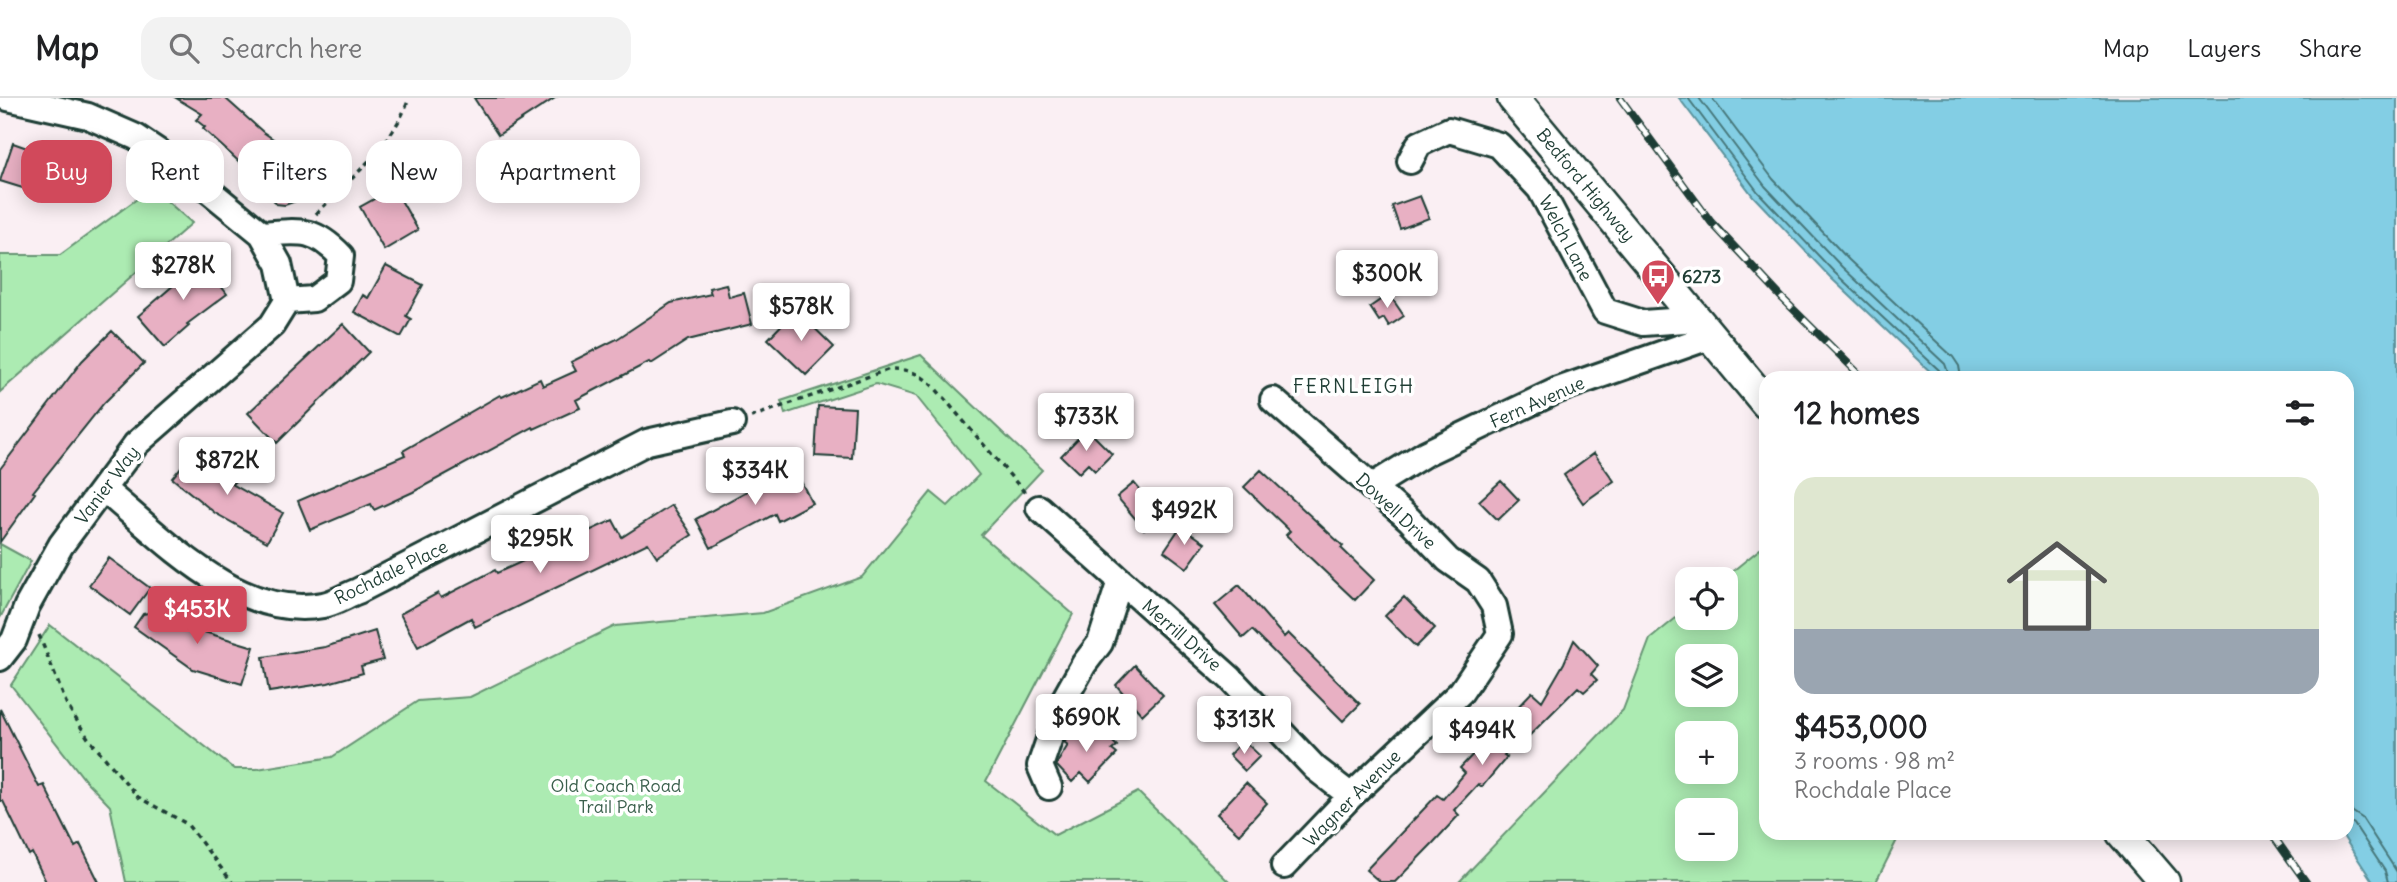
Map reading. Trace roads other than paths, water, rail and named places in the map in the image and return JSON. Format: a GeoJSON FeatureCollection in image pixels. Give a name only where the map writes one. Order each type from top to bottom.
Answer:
{"type":"FeatureCollection","features":[{"type":"Feature","properties":{"kind":"main road","name":"Bedford Highway"},"geometry":{"type":"LineString","coordinates":[[1513,98],[1759,394]]}},
{"type":"Feature","properties":{"kind":"main road"},"geometry":{"type":"LineString","coordinates":[[2128,840],[2164,882]]}},
{"type":"Feature","properties":{"kind":"street"},"geometry":{"type":"LineString","coordinates":[[18,99],[88,116],[136,137],[174,163],[262,234],[279,264],[287,301],[314,299],[338,281],[341,256],[325,239],[300,231],[262,234]]}},
{"type":"Feature","properties":{"kind":"street","name":"Welch Lane"},"geometry":{"type":"LineString","coordinates":[[1410,162],[1419,144],[1448,130],[1499,145],[1540,189],[1605,311],[1643,323],[1705,328]]}},
{"type":"Feature","properties":{"kind":"street","name":"Vanier Way"},"geometry":{"type":"LineString","coordinates":[[0,658],[14,640],[27,606],[61,545],[136,444],[272,325],[287,301]]}},
{"type":"Feature","properties":{"kind":"street","name":"Fern Avenue"},"geometry":{"type":"LineString","coordinates":[[1371,486],[1426,453],[1558,390],[1705,328]]}},
{"type":"Feature","properties":{"kind":"street","name":"Dowell Drive"},"geometry":{"type":"LineString","coordinates":[[1272,400],[1409,519],[1448,560],[1478,581],[1494,606],[1500,634]]}},
{"type":"Feature","properties":{"kind":"street","name":"Rochdale Place"},"geometry":{"type":"LineString","coordinates":[[103,489],[218,583],[286,606],[324,605],[358,591],[647,442],[733,424]]}},
{"type":"Feature","properties":{"kind":"street","name":"Merrill Drive"},"geometry":{"type":"LineString","coordinates":[[1039,508],[1230,678],[1315,768],[1351,796]]}},
{"type":"Feature","properties":{"kind":"street"},"geometry":{"type":"LineString","coordinates":[[1049,787],[1040,766],[1061,705],[1084,664],[1100,643],[1121,581]]}},
{"type":"Feature","properties":{"kind":"street","name":"Wagner Avenue"},"geometry":{"type":"LineString","coordinates":[[1284,866],[1351,796],[1461,692],[1500,634]]}},
{"type":"Feature","properties":{"kind":"water"},"geometry":{"type":"Polygon","coordinates":[[[1679,98],[2397,98],[2397,882],[2373,882],[2346,840],[2354,840],[2354,371],[1930,371],[1831,278],[1753,196],[1679,98]]]}},
{"type":"Feature","properties":{"kind":"railway"},"geometry":{"type":"LineString","coordinates":[[1620,98],[1711,222],[1856,371]]}},
{"type":"Feature","properties":{"kind":"railway"},"geometry":{"type":"LineString","coordinates":[[2276,840],[2306,882]]}},
{"type":"Feature","properties":{"kind":"place","name":"6273"},"geometry":{"type":"Point","coordinates":[1658,306]}},
{"type":"Feature","properties":{"kind":"district","name":"FERNLEIGH"},"geometry":{"type":"Point","coordinates":[1354,386]}},
{"type":"Feature","properties":{"kind":"park label","name":"Old Coach Road Trail Park"},"geometry":{"type":"Point","coordinates":[616,795]}}]}
